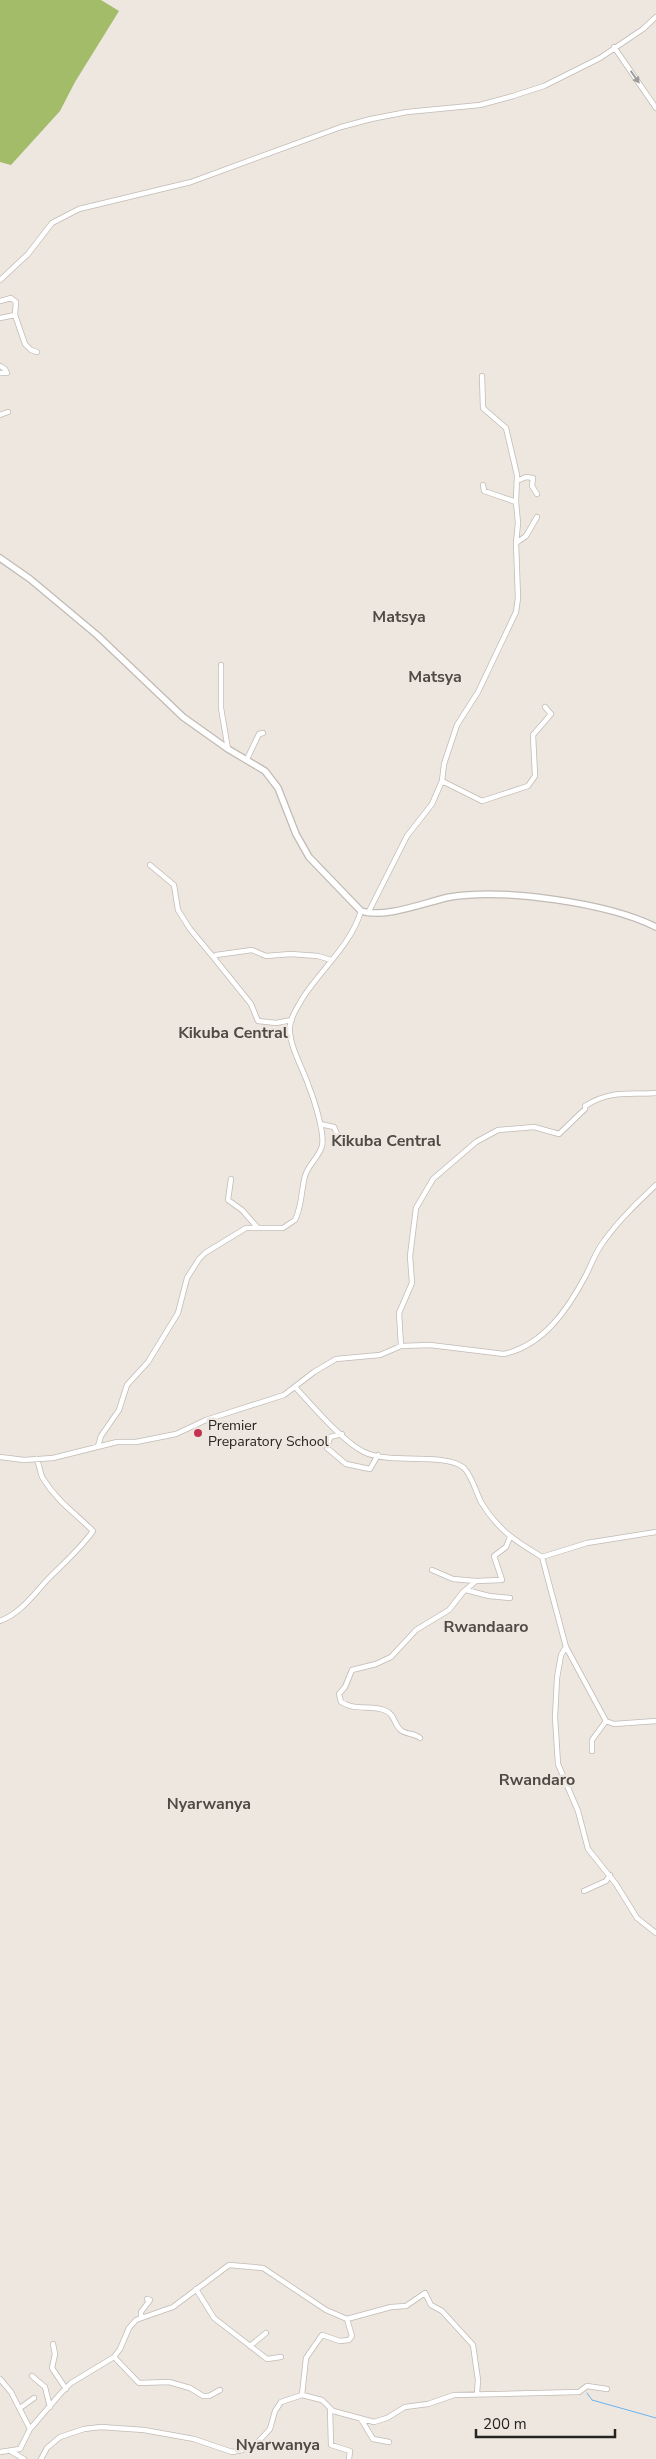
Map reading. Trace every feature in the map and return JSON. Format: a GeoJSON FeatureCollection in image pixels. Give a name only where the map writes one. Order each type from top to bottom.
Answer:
{"type":"FeatureCollection","features":[{"type":"Feature","properties":{"kind":"street"},"geometry":{"type":"LineString","coordinates":[[0,280],[28,254],[52,224],[79,210],[191,182],[341,128],[372,119],[407,112],[480,104],[544,86],[600,58],[643,29],[656,17]]}},
{"type":"Feature","properties":{"kind":"street"},"geometry":{"type":"LineString","coordinates":[[614,47],[656,108]]}},
{"type":"Feature","properties":{"kind":"street"},"geometry":{"type":"LineString","coordinates":[[0,301],[11,298],[14,300],[17,308],[14,315],[27,347],[37,352]]}},
{"type":"Feature","properties":{"kind":"street"},"geometry":{"type":"LineString","coordinates":[[0,318],[14,315]]}},
{"type":"Feature","properties":{"kind":"street"},"geometry":{"type":"LineString","coordinates":[[0,366],[7,373],[0,373]]}},
{"type":"Feature","properties":{"kind":"street"},"geometry":{"type":"LineString","coordinates":[[368,913],[389,875],[402,845],[432,804],[442,781],[457,725],[481,685],[516,612],[518,598],[516,543],[518,523],[517,481],[506,428],[483,408],[482,376]]}},
{"type":"Feature","properties":{"kind":"street"},"geometry":{"type":"LineString","coordinates":[[0,415],[8,412]]}},
{"type":"Feature","properties":{"kind":"street"},"geometry":{"type":"LineString","coordinates":[[517,481],[526,477],[533,478],[532,486],[537,494]]}},
{"type":"Feature","properties":{"kind":"street"},"geometry":{"type":"LineString","coordinates":[[483,485],[484,491],[516,502]]}},
{"type":"Feature","properties":{"kind":"street"},"geometry":{"type":"LineString","coordinates":[[516,543],[526,536],[537,517]]}},
{"type":"Feature","properties":{"kind":"street"},"geometry":{"type":"LineString","coordinates":[[0,558],[30,579],[97,635],[183,717],[228,749],[265,772],[278,788],[296,834],[310,857],[361,911],[368,913],[406,908],[450,898],[492,895],[537,898],[589,907],[656,927]]}},
{"type":"Feature","properties":{"kind":"street"},"geometry":{"type":"LineString","coordinates":[[221,665],[221,708],[228,749]]}},
{"type":"Feature","properties":{"kind":"street"},"geometry":{"type":"LineString","coordinates":[[442,781],[482,802],[528,786],[535,776],[533,735],[551,714],[545,706]]}},
{"type":"Feature","properties":{"kind":"street"},"geometry":{"type":"LineString","coordinates":[[246,759],[259,734],[263,733]]}},
{"type":"Feature","properties":{"kind":"street"},"geometry":{"type":"LineString","coordinates":[[150,865],[174,884],[178,910],[251,1004],[258,1021],[276,1023],[292,1020]]}},
{"type":"Feature","properties":{"kind":"street"},"geometry":{"type":"LineString","coordinates":[[98,1446],[101,1436],[119,1410],[127,1385],[148,1362],[178,1313],[187,1278],[199,1259],[205,1253],[241,1230],[257,1227],[282,1228],[295,1220],[300,1206],[306,1174],[322,1145],[320,1124],[309,1086],[304,1078],[292,1042],[290,1026],[294,1011],[356,926],[361,911]]}},
{"type":"Feature","properties":{"kind":"street"},"geometry":{"type":"LineString","coordinates":[[214,958],[216,955],[252,950],[266,956],[299,954],[331,960]]}},
{"type":"Feature","properties":{"kind":"street"},"geometry":{"type":"LineString","coordinates":[[401,1346],[399,1313],[412,1283],[410,1256],[416,1208],[434,1178],[476,1142],[498,1130],[534,1127],[559,1134],[585,1109],[585,1106],[600,1097],[612,1094],[656,1093]]}},
{"type":"Feature","properties":{"kind":"street"},"geometry":{"type":"LineString","coordinates":[[320,1124],[334,1127],[342,1145]]}},
{"type":"Feature","properties":{"kind":"street"},"geometry":{"type":"LineString","coordinates":[[231,1179],[228,1200],[242,1210],[257,1227]]}},
{"type":"Feature","properties":{"kind":"street"},"geometry":{"type":"LineString","coordinates":[[0,1457],[53,1458],[98,1446],[176,1434],[206,1420],[284,1394],[336,1359],[380,1355],[401,1346],[430,1344],[504,1354],[534,1342],[556,1320],[573,1298],[603,1242],[656,1185]]}},
{"type":"Feature","properties":{"kind":"street"},"geometry":{"type":"LineString","coordinates":[[295,1387],[320,1415],[364,1452],[395,1459],[453,1463],[465,1469],[488,1512],[510,1537],[542,1557],[566,1648],[606,1721],[614,1724],[656,1721]]}},
{"type":"Feature","properties":{"kind":"street"},"geometry":{"type":"LineString","coordinates":[[342,1434],[330,1437],[327,1448],[346,1464],[370,1469],[378,1455]]}},
{"type":"Feature","properties":{"kind":"street"},"geometry":{"type":"LineString","coordinates":[[0,1621],[14,1614],[35,1594],[86,1541],[93,1531],[51,1492],[42,1478],[41,1466],[36,1459]]}},
{"type":"Feature","properties":{"kind":"street"},"geometry":{"type":"LineString","coordinates":[[542,1557],[587,1543],[656,1532]]}},
{"type":"Feature","properties":{"kind":"street"},"geometry":{"type":"LineString","coordinates":[[432,1570],[453,1579],[476,1581],[502,1580],[494,1556],[506,1547],[510,1537]]}},
{"type":"Feature","properties":{"kind":"street"},"geometry":{"type":"LineString","coordinates":[[420,1738],[416,1734],[401,1730],[389,1712],[374,1708],[350,1707],[341,1702],[339,1694],[345,1687],[352,1670],[376,1664],[391,1657],[416,1630],[449,1610],[476,1581]]}},
{"type":"Feature","properties":{"kind":"street"},"geometry":{"type":"LineString","coordinates":[[466,1590],[489,1596],[510,1598]]}},
{"type":"Feature","properties":{"kind":"street"},"geometry":{"type":"LineString","coordinates":[[566,1648],[561,1655],[557,1678],[556,1733],[558,1764],[578,1811],[588,1848],[610,1875],[637,1918],[656,1933]]}},
{"type":"Feature","properties":{"kind":"street"},"geometry":{"type":"LineString","coordinates":[[592,1752],[592,1740],[606,1721]]}},
{"type":"Feature","properties":{"kind":"street"},"geometry":{"type":"LineString","coordinates":[[584,1891],[606,1881],[610,1875]]}},
{"type":"Feature","properties":{"kind":"street"},"geometry":{"type":"LineString","coordinates":[[0,2452],[12,2452],[20,2449],[30,2429],[66,2389],[114,2357],[120,2349],[129,2328],[141,2317],[173,2307],[229,2265],[262,2268],[326,2310],[347,2319],[390,2307],[406,2306],[425,2293],[431,2305],[442,2311],[473,2345],[478,2380],[477,2393]]}},
{"type":"Feature","properties":{"kind":"street"},"geometry":{"type":"LineString","coordinates":[[196,2290],[214,2318],[267,2359],[281,2357]]}},
{"type":"Feature","properties":{"kind":"street"},"geometry":{"type":"LineString","coordinates":[[141,2317],[141,2312],[150,2300],[147,2299]]}},
{"type":"Feature","properties":{"kind":"street"},"geometry":{"type":"LineString","coordinates":[[302,2395],[306,2358],[322,2335],[340,2341],[349,2340],[352,2336],[347,2319]]}},
{"type":"Feature","properties":{"kind":"street"},"geometry":{"type":"LineString","coordinates":[[250,2346],[266,2333]]}},
{"type":"Feature","properties":{"kind":"street"},"geometry":{"type":"LineString","coordinates":[[53,2344],[55,2354],[52,2368],[66,2389]]}},
{"type":"Feature","properties":{"kind":"street"},"geometry":{"type":"LineString","coordinates":[[114,2357],[139,2383],[169,2382],[190,2388],[204,2396],[209,2396],[220,2390]]}},
{"type":"Feature","properties":{"kind":"street"},"geometry":{"type":"LineString","coordinates":[[32,2376],[45,2387],[50,2407]]}},
{"type":"Feature","properties":{"kind":"street"},"geometry":{"type":"LineString","coordinates":[[0,2380],[11,2392],[30,2429]]}},
{"type":"Feature","properties":{"kind":"street"},"geometry":{"type":"LineString","coordinates":[[41,2459],[47,2448],[60,2437],[84,2429],[101,2427],[144,2430],[194,2439],[232,2452],[242,2450],[257,2443],[270,2429],[275,2411],[281,2402],[302,2395],[322,2400],[332,2412],[374,2422],[387,2418],[405,2407],[428,2404],[448,2396],[477,2393],[579,2392],[587,2386],[607,2389]]}},
{"type":"Feature","properties":{"kind":"street"},"geometry":{"type":"LineString","coordinates":[[20,2408],[34,2398]]}},
{"type":"Feature","properties":{"kind":"street"},"geometry":{"type":"LineString","coordinates":[[330,2409],[331,2445],[350,2451],[349,2459]]}},
{"type":"Feature","properties":{"kind":"street"},"geometry":{"type":"LineString","coordinates":[[361,2419],[372,2439],[389,2442]]}},
{"type":"Feature","properties":{"kind":"street"},"geometry":{"type":"LineString","coordinates":[[12,2452],[24,2459]]}},
{"type":"Feature","properties":{"kind":"green space"},"geometry":{"type":"Polygon","coordinates":[[[0,0],[101,0],[119,11],[75,82],[60,111],[11,165],[0,162],[0,0]]]}},
{"type":"Feature","properties":{"kind":"waterway"},"geometry":{"type":"LineString","coordinates":[[587,2393],[592,2400],[656,2418]]}},
{"type":"Feature","properties":{"kind":"place","name":"Premier Preparatory School"},"geometry":{"type":"Point","coordinates":[198,1433]}},
{"type":"Feature","properties":{"kind":"district","name":"Matsya"},"geometry":{"type":"Point","coordinates":[399,617]}},
{"type":"Feature","properties":{"kind":"district","name":"Matsya"},"geometry":{"type":"Point","coordinates":[435,677]}},
{"type":"Feature","properties":{"kind":"district","name":"Kikuba Central"},"geometry":{"type":"Point","coordinates":[233,1033]}},
{"type":"Feature","properties":{"kind":"district","name":"Kikuba Central"},"geometry":{"type":"Point","coordinates":[386,1141]}},
{"type":"Feature","properties":{"kind":"district","name":"Rwandaaro"},"geometry":{"type":"Point","coordinates":[486,1627]}},
{"type":"Feature","properties":{"kind":"district","name":"Rwandaro"},"geometry":{"type":"Point","coordinates":[537,1780]}},
{"type":"Feature","properties":{"kind":"district","name":"Nyarwanya"},"geometry":{"type":"Point","coordinates":[209,1804]}},
{"type":"Feature","properties":{"kind":"district","name":"Nyarwanya"},"geometry":{"type":"Point","coordinates":[278,2445]}}]}
